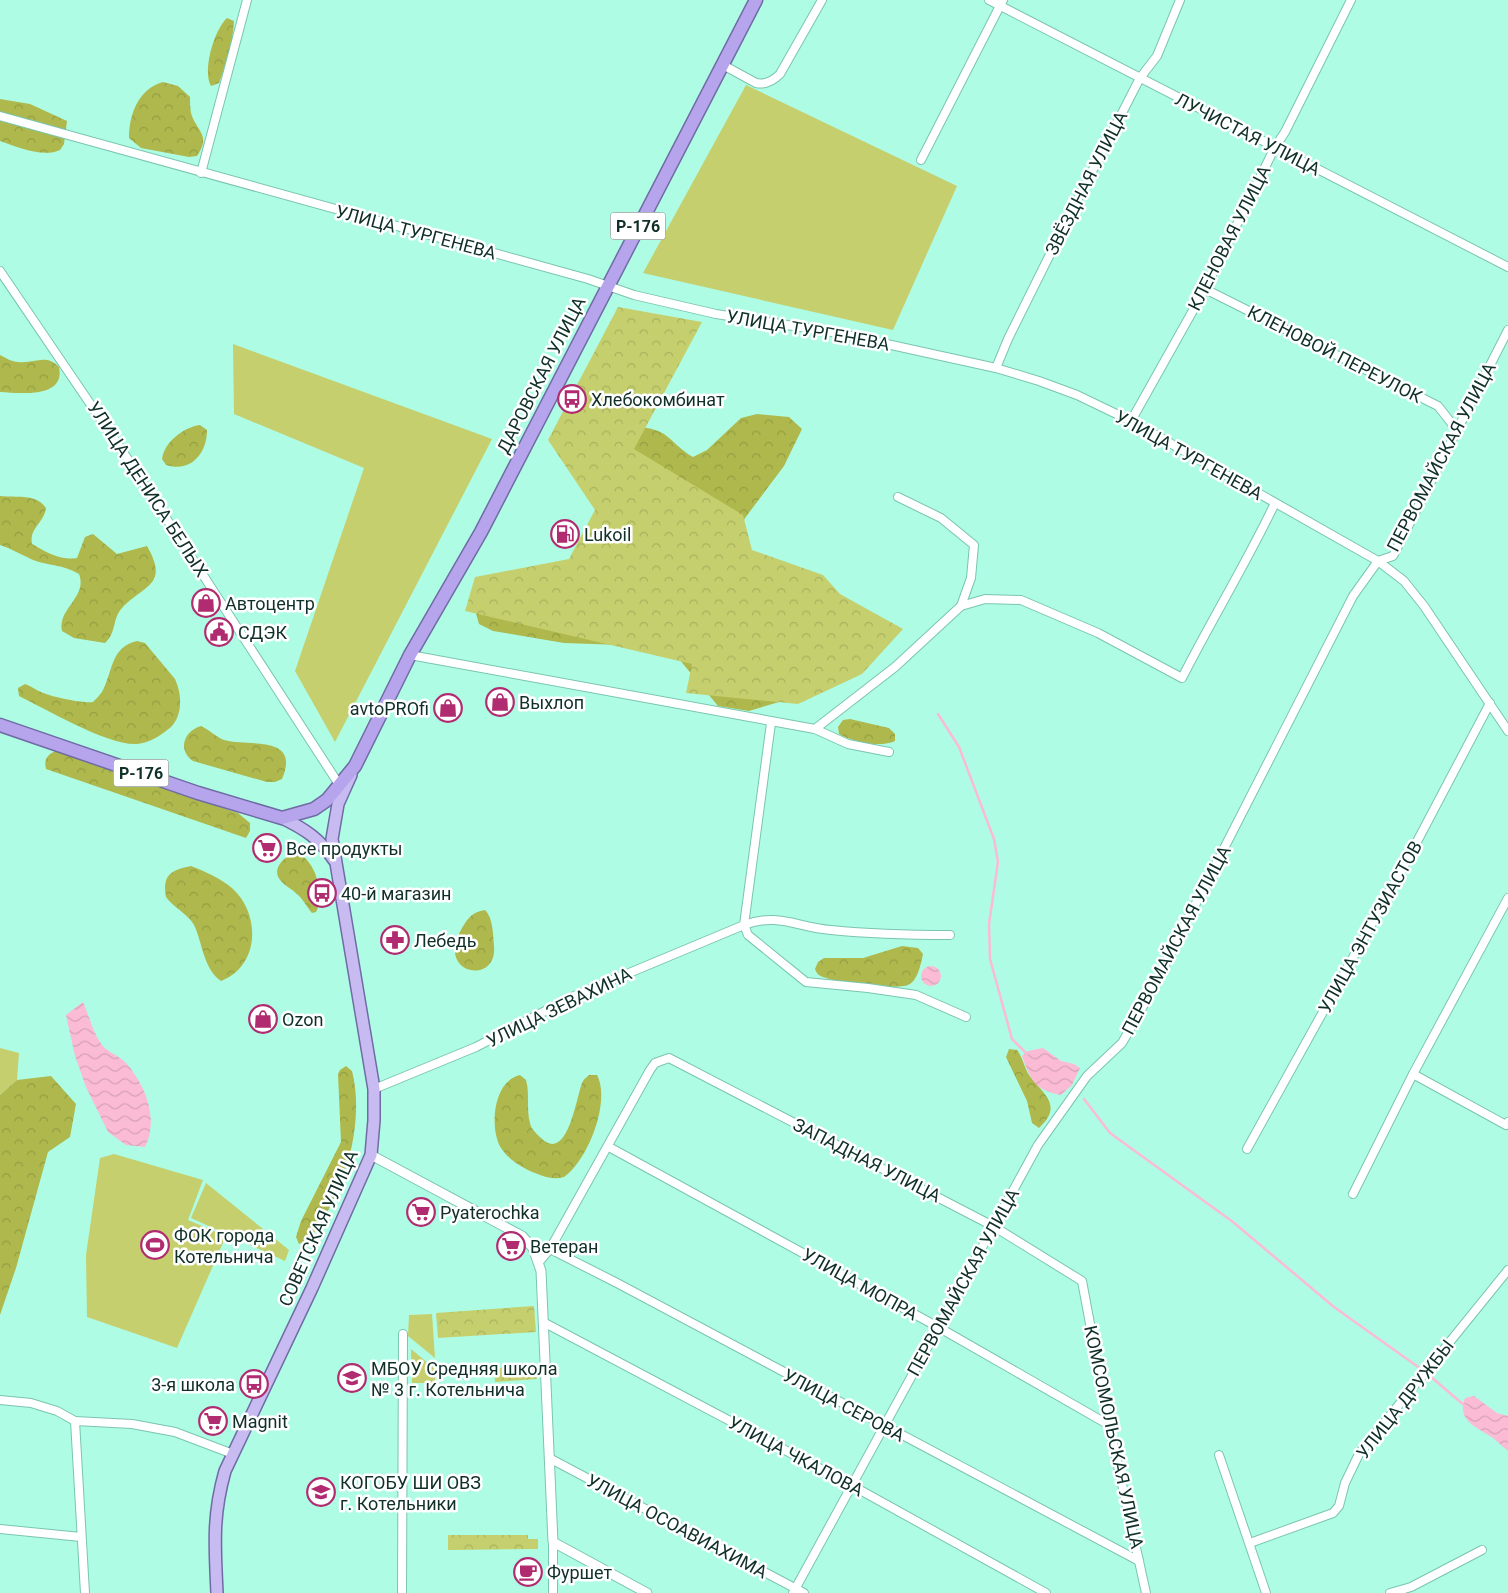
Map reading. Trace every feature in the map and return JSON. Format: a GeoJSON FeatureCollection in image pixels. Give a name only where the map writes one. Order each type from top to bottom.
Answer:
{"type":"FeatureCollection","features":[{"type":"Feature","properties":{"kind":"highway","name":"ДАРОВСКАЯ УЛИЦА"},"geometry":{"type":"LineString","coordinates":[[282,818],[314,809],[327,800],[355,766],[410,655],[481,532],[756,0]]}},
{"type":"Feature","properties":{"kind":"highway","name":"Р-176"},"geometry":{"type":"LineString","coordinates":[[0,725],[198,793],[282,818]]}},
{"type":"Feature","properties":{"kind":"main road","name":"ДАРОВСКАЯ УЛИЦА"},"geometry":{"type":"LineString","coordinates":[[334,823],[338,804],[355,766]]}},
{"type":"Feature","properties":{"kind":"main road","name":"СОВЕТСКАЯ УЛИЦА"},"geometry":{"type":"LineString","coordinates":[[282,818],[312,834],[324,845],[336,864]]}},
{"type":"Feature","properties":{"kind":"main road","name":"СОВЕТСКАЯ УЛИЦА"},"geometry":{"type":"LineString","coordinates":[[217,1593],[214,1528],[217,1500],[233,1454],[312,1288],[371,1155],[374,1089],[332,839],[334,823]]}},
{"type":"Feature","properties":{"kind":"street"},"geometry":{"type":"LineString","coordinates":[[201,173],[247,0]]}},
{"type":"Feature","properties":{"kind":"street"},"geometry":{"type":"LineString","coordinates":[[723,65],[756,83],[761,84],[775,79],[780,74],[822,0]]}},
{"type":"Feature","properties":{"kind":"street","name":"ЛУЧИСТАЯ УЛИЦА"},"geometry":{"type":"LineString","coordinates":[[989,0],[1001,3],[1140,78],[1508,267]]}},
{"type":"Feature","properties":{"kind":"street","name":"ЗВЁЗДНАЯ УЛИЦА"},"geometry":{"type":"LineString","coordinates":[[996,368],[1008,338],[1140,78],[1157,56],[1180,0]]}},
{"type":"Feature","properties":{"kind":"street","name":"КЛЕНОВАЯ УЛИЦА"},"geometry":{"type":"LineString","coordinates":[[1131,421],[1205,289],[1275,147],[1351,0]]}},
{"type":"Feature","properties":{"kind":"street"},"geometry":{"type":"LineString","coordinates":[[921,160],[1001,3]]}},
{"type":"Feature","properties":{"kind":"street","name":"УЛИЦА ТУРГЕНЕВА"},"geometry":{"type":"LineString","coordinates":[[0,116],[607,285],[634,295],[716,314],[832,332],[996,368],[1077,395],[1131,421],[1378,561],[1404,581],[1424,606],[1508,731]]}},
{"type":"Feature","properties":{"kind":"street","name":"УЛИЦА ДЕНИСА БЕЛЫХ"},"geometry":{"type":"LineString","coordinates":[[0,271],[124,453],[340,786]]}},
{"type":"Feature","properties":{"kind":"street","name":"КЛЕНОВОЙ ПЕРЕУЛОК"},"geometry":{"type":"LineString","coordinates":[[1205,289],[1438,406],[1456,429]]}},
{"type":"Feature","properties":{"kind":"street","name":"ПЕРВОМАЙСКАЯ УЛИЦА"},"geometry":{"type":"LineString","coordinates":[[794,1591],[882,1426],[1038,1145],[1087,1076],[1122,1044],[1146,1002],[1352,596],[1378,561],[1393,556],[1508,330]]}},
{"type":"Feature","properties":{"kind":"street"},"geometry":{"type":"LineString","coordinates":[[898,497],[942,518],[974,545],[971,578],[961,606]]}},
{"type":"Feature","properties":{"kind":"street"},"geometry":{"type":"LineString","coordinates":[[815,729],[895,666],[961,606],[985,599],[1021,600],[1098,633],[1182,678],[1229,588],[1254,546],[1275,503]]}},
{"type":"Feature","properties":{"kind":"street"},"geometry":{"type":"LineString","coordinates":[[410,655],[771,723],[815,729],[848,744],[890,752]]}},
{"type":"Feature","properties":{"kind":"street","name":"УЛИЦА ЭНТУЗИАСТОВ"},"geometry":{"type":"LineString","coordinates":[[1247,1149],[1411,853],[1490,703]]}},
{"type":"Feature","properties":{"kind":"street"},"geometry":{"type":"LineString","coordinates":[[771,723],[744,924],[748,935],[806,982],[868,988],[916,996],[966,1017]]}},
{"type":"Feature","properties":{"kind":"street"},"geometry":{"type":"LineString","coordinates":[[1353,1194],[1413,1074],[1508,898]]}},
{"type":"Feature","properties":{"kind":"street","name":"УЛИЦА ЗЕВАХИНА"},"geometry":{"type":"LineString","coordinates":[[374,1089],[476,1047],[574,996],[755,921],[779,919],[828,930],[896,935],[950,935]]}},
{"type":"Feature","properties":{"kind":"street","name":"ЗАПАДНАЯ УЛИЦА"},"geometry":{"type":"LineString","coordinates":[[609,1147],[650,1070],[655,1063],[669,1058],[993,1226],[1082,1281]]}},
{"type":"Feature","properties":{"kind":"street"},"geometry":{"type":"LineString","coordinates":[[1413,1074],[1490,1118],[1506,1125],[1508,1122]]}},
{"type":"Feature","properties":{"kind":"street"},"geometry":{"type":"LineString","coordinates":[[539,1262],[550,1249],[609,1147]]}},
{"type":"Feature","properties":{"kind":"street","name":"УЛИЦА МОПРА"},"geometry":{"type":"LineString","coordinates":[[609,1147],[938,1327],[1109,1425]]}},
{"type":"Feature","properties":{"kind":"street"},"geometry":{"type":"LineString","coordinates":[[371,1155],[522,1236],[533,1248],[539,1262],[551,1459],[553,1593]]}},
{"type":"Feature","properties":{"kind":"street"},"geometry":{"type":"LineString","coordinates":[[533,1248],[550,1249]]}},
{"type":"Feature","properties":{"kind":"street","name":"УЛИЦА СЕРОВА"},"geometry":{"type":"LineString","coordinates":[[550,1249],[1139,1562]]}},
{"type":"Feature","properties":{"kind":"street","name":"УЛИЦА ДРУЖБЫ"},"geometry":{"type":"LineString","coordinates":[[1250,1544],[1329,1516],[1337,1510],[1345,1483],[1359,1454],[1508,1270]]}},
{"type":"Feature","properties":{"kind":"street","name":"КОМСОМОЛЬСКАЯ УЛИЦА"},"geometry":{"type":"LineString","coordinates":[[1082,1281],[1109,1425],[1146,1593]]}},
{"type":"Feature","properties":{"kind":"street","name":"УЛИЦА ЧКАЛОВА"},"geometry":{"type":"LineString","coordinates":[[543,1322],[851,1485],[1046,1593]]}},
{"type":"Feature","properties":{"kind":"street"},"geometry":{"type":"LineString","coordinates":[[402,1593],[403,1334]]}},
{"type":"Feature","properties":{"kind":"street"},"geometry":{"type":"LineString","coordinates":[[0,1400],[31,1403],[57,1411],[75,1421],[132,1424],[175,1432],[233,1454]]}},
{"type":"Feature","properties":{"kind":"street"},"geometry":{"type":"LineString","coordinates":[[75,1421],[86,1593]]}},
{"type":"Feature","properties":{"kind":"street"},"geometry":{"type":"LineString","coordinates":[[1219,1455],[1266,1593]]}},
{"type":"Feature","properties":{"kind":"street","name":"УЛИЦА ОСОАВИАХИМА"},"geometry":{"type":"LineString","coordinates":[[551,1459],[794,1591],[804,1593]]}},
{"type":"Feature","properties":{"kind":"street"},"geometry":{"type":"LineString","coordinates":[[0,1529],[82,1537]]}},
{"type":"Feature","properties":{"kind":"street"},"geometry":{"type":"LineString","coordinates":[[553,1542],[647,1593]]}},
{"type":"Feature","properties":{"kind":"street"},"geometry":{"type":"LineString","coordinates":[[1390,1593],[1411,1587],[1482,1550]]}},
{"type":"Feature","properties":{"kind":"green space"},"geometry":{"type":"Polygon","coordinates":[[[227,18],[234,21],[231,45],[219,83],[211,86],[208,71],[211,51],[218,32],[227,18]]]}},
{"type":"Feature","properties":{"kind":"green space"},"geometry":{"type":"Polygon","coordinates":[[[163,82],[178,86],[190,97],[191,113],[203,138],[201,149],[197,156],[189,157],[141,148],[129,138],[133,112],[141,97],[154,85],[163,82]]]}},
{"type":"Feature","properties":{"kind":"green space"},"geometry":{"type":"Polygon","coordinates":[[[746,85],[957,186],[893,330],[643,273],[746,85]]]}},
{"type":"Feature","properties":{"kind":"green space"},"geometry":{"type":"Polygon","coordinates":[[[0,99],[30,104],[67,121],[64,144],[60,150],[46,153],[38,152],[22,149],[0,141],[0,99]]]}},
{"type":"Feature","properties":{"kind":"green space"},"geometry":{"type":"Polygon","coordinates":[[[618,307],[702,322],[634,449],[743,515],[752,550],[823,575],[840,594],[903,629],[862,674],[798,704],[686,693],[692,664],[465,611],[475,577],[569,559],[595,510],[548,440],[618,307]]]}},
{"type":"Feature","properties":{"kind":"green space"},"geometry":{"type":"Polygon","coordinates":[[[233,344],[492,439],[335,742],[295,671],[364,468],[234,414],[233,344]]]}},
{"type":"Feature","properties":{"kind":"green space"},"geometry":{"type":"Polygon","coordinates":[[[0,355],[16,362],[49,361],[59,367],[59,377],[55,385],[39,392],[0,392],[0,355]]]}},
{"type":"Feature","properties":{"kind":"green space"},"geometry":{"type":"Polygon","coordinates":[[[757,414],[789,417],[802,429],[784,466],[745,518],[738,533],[779,702],[749,711],[718,706],[679,659],[650,646],[564,643],[493,631],[479,624],[475,610],[573,573],[640,427],[664,434],[693,457],[707,450],[741,418],[757,414]]]}},
{"type":"Feature","properties":{"kind":"green space"},"geometry":{"type":"Polygon","coordinates":[[[200,425],[207,430],[204,446],[196,459],[190,464],[183,466],[166,465],[162,459],[171,441],[181,432],[200,425]]]}},
{"type":"Feature","properties":{"kind":"green space"},"geometry":{"type":"Polygon","coordinates":[[[0,496],[31,498],[42,503],[46,508],[45,513],[33,534],[32,544],[54,555],[71,559],[77,558],[85,537],[93,534],[117,554],[147,546],[156,569],[155,577],[145,589],[122,608],[109,639],[105,643],[74,638],[62,631],[64,616],[79,590],[81,582],[79,574],[67,568],[33,560],[0,545],[0,496]]]}},
{"type":"Feature","properties":{"kind":"green space"},"geometry":{"type":"Polygon","coordinates":[[[137,641],[145,643],[175,679],[180,698],[178,717],[175,722],[159,736],[151,740],[137,744],[110,739],[77,726],[19,696],[18,688],[25,684],[55,697],[93,702],[103,690],[117,654],[128,644],[137,641]]]}},
{"type":"Feature","properties":{"kind":"green space"},"geometry":{"type":"Polygon","coordinates":[[[850,719],[889,728],[895,734],[895,741],[874,744],[839,734],[838,727],[843,720],[850,719]]]}},
{"type":"Feature","properties":{"kind":"green space"},"geometry":{"type":"Polygon","coordinates":[[[201,726],[224,740],[270,745],[279,749],[284,755],[286,765],[282,779],[275,782],[267,782],[193,761],[185,752],[185,741],[190,732],[201,726]]]}},
{"type":"Feature","properties":{"kind":"green space"},"geometry":{"type":"Polygon","coordinates":[[[55,751],[238,813],[250,823],[250,831],[246,838],[46,769],[46,758],[55,751]]]}},
{"type":"Feature","properties":{"kind":"green space"},"geometry":{"type":"Polygon","coordinates":[[[297,853],[309,862],[317,879],[320,897],[316,912],[312,913],[299,896],[283,883],[278,876],[277,872],[280,863],[292,854],[297,853]]]}},
{"type":"Feature","properties":{"kind":"green space"},"geometry":{"type":"Polygon","coordinates":[[[191,866],[218,878],[232,888],[248,911],[252,925],[252,939],[249,952],[243,964],[234,974],[221,981],[215,976],[207,963],[194,925],[166,897],[165,883],[170,875],[178,869],[191,866]]]}},
{"type":"Feature","properties":{"kind":"green space"},"geometry":{"type":"Polygon","coordinates":[[[485,910],[490,917],[492,926],[493,959],[487,967],[469,970],[461,965],[456,956],[456,944],[468,918],[477,912],[485,910]]]}},
{"type":"Feature","properties":{"kind":"green space"},"geometry":{"type":"Polygon","coordinates":[[[902,946],[918,948],[923,954],[917,976],[908,985],[890,987],[836,981],[818,975],[815,969],[818,962],[824,958],[863,958],[902,946]]]}},
{"type":"Feature","properties":{"kind":"green space"},"geometry":{"type":"Polygon","coordinates":[[[0,1048],[19,1053],[17,1080],[0,1095],[0,1048]]]}},
{"type":"Feature","properties":{"kind":"green space"},"geometry":{"type":"Polygon","coordinates":[[[1009,1049],[1017,1050],[1029,1075],[1049,1100],[1051,1106],[1050,1113],[1039,1128],[1032,1123],[1027,1101],[1006,1057],[1009,1049]]]}},
{"type":"Feature","properties":{"kind":"green space"},"geometry":{"type":"Polygon","coordinates":[[[346,1066],[352,1071],[356,1098],[352,1145],[340,1185],[325,1216],[308,1239],[299,1244],[296,1237],[301,1221],[341,1142],[338,1074],[346,1066]]]}},
{"type":"Feature","properties":{"kind":"green space"},"geometry":{"type":"Polygon","coordinates":[[[520,1075],[526,1080],[531,1127],[541,1138],[551,1144],[559,1142],[565,1134],[583,1081],[589,1075],[597,1075],[601,1086],[601,1100],[595,1129],[581,1158],[564,1177],[546,1177],[520,1166],[504,1152],[497,1139],[495,1118],[499,1095],[511,1079],[520,1075]]]}},
{"type":"Feature","properties":{"kind":"green space"},"geometry":{"type":"Polygon","coordinates":[[[51,1076],[76,1104],[70,1137],[48,1152],[16,1268],[0,1315],[0,1095],[17,1080],[51,1076]]]}},
{"type":"Feature","properties":{"kind":"green space","name":"ФОК города Котельнича"},"geometry":{"type":"Polygon","coordinates":[[[114,1154],[203,1180],[188,1220],[226,1236],[177,1348],[87,1317],[86,1255],[100,1158],[114,1154]]]}},
{"type":"Feature","properties":{"kind":"green space"},"geometry":{"type":"Polygon","coordinates":[[[206,1183],[289,1250],[285,1261],[191,1218],[206,1183]]]}},
{"type":"Feature","properties":{"kind":"green space"},"geometry":{"type":"Polygon","coordinates":[[[534,1306],[536,1332],[438,1338],[436,1313],[534,1306]]]}},
{"type":"Feature","properties":{"kind":"green space"},"geometry":{"type":"Polygon","coordinates":[[[432,1314],[435,1358],[408,1336],[409,1315],[432,1314]]]}},
{"type":"Feature","properties":{"kind":"green space"},"geometry":{"type":"Polygon","coordinates":[[[411,1349],[435,1369],[435,1383],[412,1383],[411,1349]]]}},
{"type":"Feature","properties":{"kind":"green space"},"geometry":{"type":"Polygon","coordinates":[[[537,1366],[537,1379],[495,1382],[494,1368],[537,1366]]]}},
{"type":"Feature","properties":{"kind":"green space"},"geometry":{"type":"Polygon","coordinates":[[[448,1535],[528,1535],[528,1539],[538,1539],[538,1549],[448,1550],[448,1535]]]}},
{"type":"Feature","properties":{"kind":"water"},"geometry":{"type":"Polygon","coordinates":[[[931,966],[938,969],[941,976],[938,983],[931,986],[924,983],[921,976],[924,969],[931,966]]]}},
{"type":"Feature","properties":{"kind":"water"},"geometry":{"type":"Polygon","coordinates":[[[83,1002],[102,1045],[126,1063],[144,1092],[148,1103],[151,1125],[145,1147],[126,1145],[108,1132],[86,1087],[75,1056],[66,1015],[83,1002]]]}},
{"type":"Feature","properties":{"kind":"water"},"geometry":{"type":"Polygon","coordinates":[[[1043,1048],[1061,1061],[1074,1064],[1080,1068],[1072,1085],[1061,1095],[1045,1090],[1035,1083],[1025,1065],[1022,1056],[1028,1051],[1043,1048]]]}},
{"type":"Feature","properties":{"kind":"water"},"geometry":{"type":"Polygon","coordinates":[[[1474,1396],[1497,1413],[1508,1416],[1508,1451],[1493,1438],[1475,1427],[1466,1418],[1463,1412],[1465,1398],[1474,1396]]]}},
{"type":"Feature","properties":{"kind":"waterway"},"geometry":{"type":"LineString","coordinates":[[938,714],[959,747],[994,839],[998,862],[989,924],[990,959],[1012,1039],[1027,1054]]}},
{"type":"Feature","properties":{"kind":"waterway"},"geometry":{"type":"LineString","coordinates":[[1084,1099],[1110,1133],[1233,1222],[1334,1307],[1421,1369]]}},
{"type":"Feature","properties":{"kind":"waterway"},"geometry":{"type":"LineString","coordinates":[[1430,1376],[1465,1406]]}},
{"type":"Feature","properties":{"kind":"place","name":"Хлебокомбинат"},"geometry":{"type":"Point","coordinates":[572,399]}},
{"type":"Feature","properties":{"kind":"place","name":"Lukoil"},"geometry":{"type":"Point","coordinates":[565,534]}},
{"type":"Feature","properties":{"kind":"place","name":"Автоцентр"},"geometry":{"type":"Point","coordinates":[206,603]}},
{"type":"Feature","properties":{"kind":"place","name":"СДЭК"},"geometry":{"type":"Point","coordinates":[219,632]}},
{"type":"Feature","properties":{"kind":"place","name":"Выхлоп"},"geometry":{"type":"Point","coordinates":[500,702]}},
{"type":"Feature","properties":{"kind":"place","name":"avtoPROfi"},"geometry":{"type":"Point","coordinates":[448,708]}},
{"type":"Feature","properties":{"kind":"place","name":"Все продукты"},"geometry":{"type":"Point","coordinates":[267,848]}},
{"type":"Feature","properties":{"kind":"place","name":"40-й магазин"},"geometry":{"type":"Point","coordinates":[322,893]}},
{"type":"Feature","properties":{"kind":"place","name":"Лебедь"},"geometry":{"type":"Point","coordinates":[395,940]}},
{"type":"Feature","properties":{"kind":"place","name":"Ozon"},"geometry":{"type":"Point","coordinates":[263,1019]}},
{"type":"Feature","properties":{"kind":"place","name":"Pyaterochka"},"geometry":{"type":"Point","coordinates":[421,1212]}},
{"type":"Feature","properties":{"kind":"place","name":"ФОК города Котельнича"},"geometry":{"type":"Point","coordinates":[155,1245]}},
{"type":"Feature","properties":{"kind":"place","name":"Ветеран"},"geometry":{"type":"Point","coordinates":[511,1246]}},
{"type":"Feature","properties":{"kind":"place","name":"МБОУ Средняя школа № 3 г. Котельнича"},"geometry":{"type":"Point","coordinates":[352,1378]}},
{"type":"Feature","properties":{"kind":"place","name":"3-я школа"},"geometry":{"type":"Point","coordinates":[254,1384]}},
{"type":"Feature","properties":{"kind":"place","name":"Magnit"},"geometry":{"type":"Point","coordinates":[213,1421]}},
{"type":"Feature","properties":{"kind":"place","name":"КОГОБУ ШИ ОВЗ г. Котельники"},"geometry":{"type":"Point","coordinates":[321,1492]}},
{"type":"Feature","properties":{"kind":"place","name":"Фуршет"},"geometry":{"type":"Point","coordinates":[528,1572]}}]}
